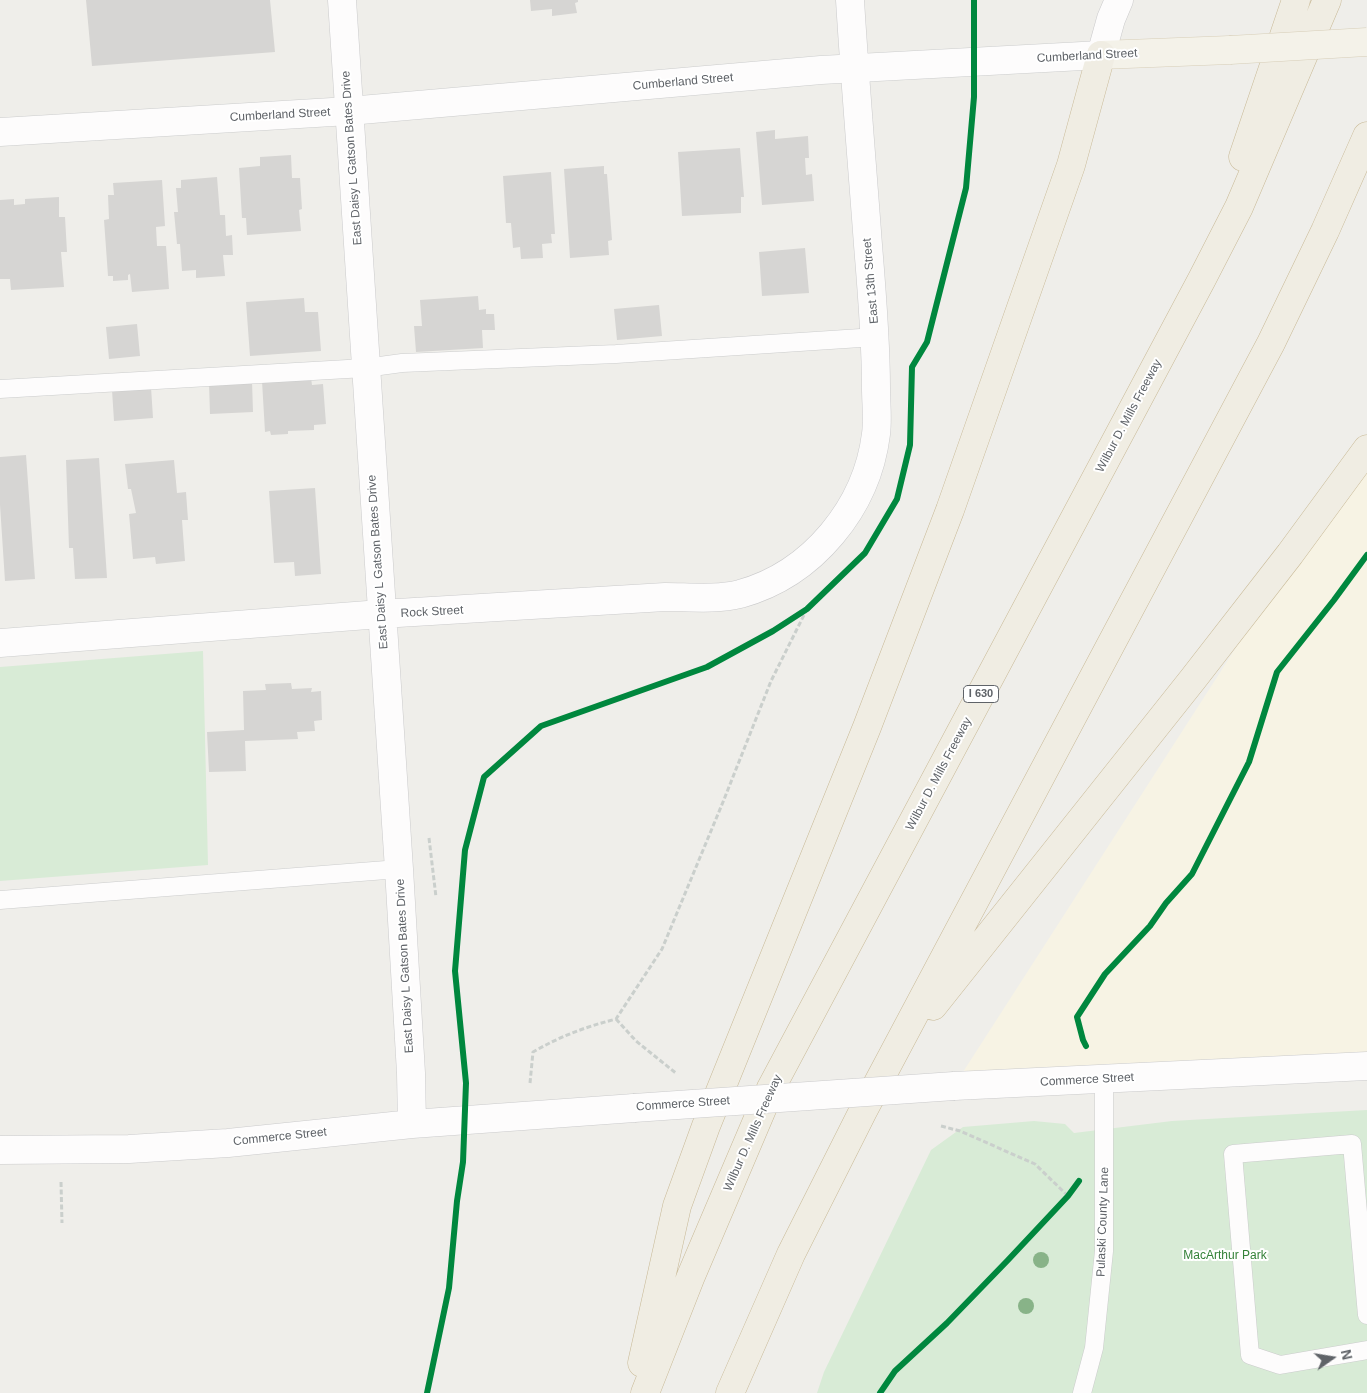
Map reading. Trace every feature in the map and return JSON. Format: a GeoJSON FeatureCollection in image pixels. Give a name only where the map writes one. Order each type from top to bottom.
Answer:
{"type":"FeatureCollection","features":[{"type":"Feature","properties":{"kind":"highway"},"geometry":{"type":"LineString","coordinates":[[1202,280],[1296,0]]}},
{"type":"Feature","properties":{"kind":"highway","name":"Wilbur D. Mills Freeway"},"geometry":{"type":"LineString","coordinates":[[645,1393],[691,1276],[771,1088],[1202,280],[1238,207],[1327,0]]}},
{"type":"Feature","properties":{"kind":"highway"},"geometry":{"type":"LineString","coordinates":[[636,1393],[677,1206],[706,1126],[867,728],[950,510],[1071,165],[1101,55]]}},
{"type":"Feature","properties":{"kind":"highway"},"geometry":{"type":"LineString","coordinates":[[730,1393],[792,1254],[863,1111],[1271,343],[1325,231],[1367,136]]}},
{"type":"Feature","properties":{"kind":"highway"},"geometry":{"type":"LineString","coordinates":[[892,1058],[1194,679],[1290,554],[1367,449]]}},
{"type":"Feature","properties":{"kind":"main road","name":"Cumberland Street"},"geometry":{"type":"LineString","coordinates":[[1101,55],[1367,42]]}},
{"type":"Feature","properties":{"kind":"street","name":"East Daisy L Gatson Bates Drive"},"geometry":{"type":"LineString","coordinates":[[342,0],[399,869],[411,1074],[412,1124]]}},
{"type":"Feature","properties":{"kind":"street","name":"East 13th Street"},"geometry":{"type":"LineString","coordinates":[[820,548],[845,516],[857,495],[870,464],[876,432],[876,337],[850,0]]}},
{"type":"Feature","properties":{"kind":"street"},"geometry":{"type":"LineString","coordinates":[[1101,55],[1111,19],[1119,0]]}},
{"type":"Feature","properties":{"kind":"street","name":"Cumberland Street"},"geometry":{"type":"LineString","coordinates":[[0,132],[349,111],[821,70],[1101,55]]}},
{"type":"Feature","properties":{"kind":"street","name":"Rock Street"},"geometry":{"type":"LineString","coordinates":[[0,642],[381,614],[664,597],[708,598],[739,594],[768,583],[796,569],[820,548]]}},
{"type":"Feature","properties":{"kind":"street","name":"Commerce Street"},"geometry":{"type":"LineString","coordinates":[[0,1150],[129,1149],[228,1143],[412,1124],[954,1086],[1367,1066]]}},
{"type":"Feature","properties":{"kind":"lane"},"geometry":{"type":"LineString","coordinates":[[0,389],[365,368],[402,363],[616,354],[876,337]]}},
{"type":"Feature","properties":{"kind":"lane"},"geometry":{"type":"LineString","coordinates":[[0,900],[399,869]]}},
{"type":"Feature","properties":{"kind":"lane","name":"Pulaski County Lane"},"geometry":{"type":"LineString","coordinates":[[1082,1393],[1094,1348],[1104,1251],[1104,1079]]}},
{"type":"Feature","properties":{"kind":"lane"},"geometry":{"type":"LineString","coordinates":[[1367,1315],[1352,1144],[1233,1154],[1250,1355],[1280,1364],[1367,1350]]}},
{"type":"Feature","properties":{"kind":"path"},"geometry":{"type":"LineString","coordinates":[[794,618],[813,603]]}},
{"type":"Feature","properties":{"kind":"path"},"geometry":{"type":"LineString","coordinates":[[530,1082],[533,1052],[582,1028],[616,1019],[662,948],[724,802],[771,681],[807,609]]}},
{"type":"Feature","properties":{"kind":"path"},"geometry":{"type":"LineString","coordinates":[[616,1019],[636,1041],[677,1074]]}},
{"type":"Feature","properties":{"kind":"path"},"geometry":{"type":"LineString","coordinates":[[941,1126],[960,1131],[1036,1164],[1068,1196]]}},
{"type":"Feature","properties":{"kind":"path"},"geometry":{"type":"LineString","coordinates":[[61,1182],[62,1223]]}},
{"type":"Feature","properties":{"kind":"path"},"geometry":{"type":"LineString","coordinates":[[1062,1202],[1074,1188]]}},
{"type":"Feature","properties":{"kind":"shaded area"},"geometry":{"type":"Polygon","coordinates":[[[1367,444],[1367,1071],[954,1086],[1367,444]]]}},
{"type":"Feature","properties":{"kind":"green space"},"geometry":{"type":"Polygon","coordinates":[[[203,651],[208,865],[0,881],[0,667],[203,651]]]}},
{"type":"Feature","properties":{"kind":"green space","name":"MacArthur Park"},"geometry":{"type":"Polygon","coordinates":[[[1367,1110],[1367,1393],[817,1393],[824,1372],[931,1150],[963,1127],[1034,1121],[1065,1124],[1074,1133],[1172,1121],[1367,1110]]]}},
{"type":"Feature","properties":{"kind":"building"},"geometry":{"type":"Polygon","coordinates":[[[86,0],[270,0],[275,52],[92,66],[86,0]]]}},
{"type":"Feature","properties":{"kind":"building"},"geometry":{"type":"Polygon","coordinates":[[[530,0],[578,0],[575,3],[577,13],[552,16],[552,9],[531,11],[530,0]]]}},
{"type":"Feature","properties":{"kind":"building"},"geometry":{"type":"Polygon","coordinates":[[[775,130],[775,139],[808,136],[809,158],[805,158],[806,175],[812,174],[814,201],[762,205],[756,132],[775,130]]]}},
{"type":"Feature","properties":{"kind":"building"},"geometry":{"type":"Polygon","coordinates":[[[740,148],[744,197],[741,197],[741,213],[682,216],[678,152],[740,148]]]}},
{"type":"Feature","properties":{"kind":"building"},"geometry":{"type":"Polygon","coordinates":[[[291,155],[292,178],[300,178],[302,209],[299,210],[301,231],[247,235],[246,218],[242,218],[239,168],[260,166],[260,157],[291,155]]]}},
{"type":"Feature","properties":{"kind":"building"},"geometry":{"type":"Polygon","coordinates":[[[604,166],[604,174],[607,174],[612,240],[608,241],[609,255],[570,258],[564,169],[604,166]]]}},
{"type":"Feature","properties":{"kind":"building"},"geometry":{"type":"Polygon","coordinates":[[[551,172],[555,234],[551,234],[552,243],[542,244],[543,258],[521,259],[520,247],[513,248],[511,223],[506,223],[503,176],[551,172]]]}},
{"type":"Feature","properties":{"kind":"building"},"geometry":{"type":"Polygon","coordinates":[[[217,177],[220,215],[225,215],[226,236],[232,235],[233,255],[223,255],[225,276],[196,278],[196,270],[182,271],[180,244],[177,244],[174,212],[178,212],[176,188],[181,188],[181,180],[217,177]]]}},
{"type":"Feature","properties":{"kind":"building"},"geometry":{"type":"Polygon","coordinates":[[[162,180],[165,226],[156,227],[157,246],[166,246],[169,289],[132,292],[130,274],[128,275],[128,280],[113,281],[113,276],[108,276],[104,220],[109,219],[108,195],[114,195],[113,183],[162,180]]]}},
{"type":"Feature","properties":{"kind":"building"},"geometry":{"type":"Polygon","coordinates":[[[59,197],[59,217],[65,217],[67,252],[61,252],[64,287],[11,290],[10,279],[0,279],[0,200],[14,199],[14,205],[25,204],[25,199],[59,197]]]}},
{"type":"Feature","properties":{"kind":"building"},"geometry":{"type":"Polygon","coordinates":[[[805,248],[809,293],[762,296],[759,252],[805,248]]]}},
{"type":"Feature","properties":{"kind":"building"},"geometry":{"type":"Polygon","coordinates":[[[478,296],[479,310],[486,309],[486,314],[494,314],[495,330],[482,330],[483,348],[416,352],[414,326],[422,326],[420,300],[478,296]]]}},
{"type":"Feature","properties":{"kind":"building"},"geometry":{"type":"Polygon","coordinates":[[[304,298],[305,312],[318,312],[321,351],[250,356],[246,302],[304,298]]]}},
{"type":"Feature","properties":{"kind":"building"},"geometry":{"type":"Polygon","coordinates":[[[659,305],[662,336],[617,340],[614,309],[659,305]]]}},
{"type":"Feature","properties":{"kind":"building"},"geometry":{"type":"Polygon","coordinates":[[[137,324],[140,356],[109,359],[106,327],[137,324]]]}},
{"type":"Feature","properties":{"kind":"building"},"geometry":{"type":"Polygon","coordinates":[[[311,378],[312,385],[323,384],[326,424],[314,425],[314,430],[288,431],[288,434],[271,435],[270,431],[265,432],[262,381],[311,378]]]}},
{"type":"Feature","properties":{"kind":"building"},"geometry":{"type":"Polygon","coordinates":[[[252,381],[253,412],[210,414],[209,383],[252,381]]]}},
{"type":"Feature","properties":{"kind":"building"},"geometry":{"type":"Polygon","coordinates":[[[151,387],[153,418],[114,421],[112,390],[151,387]]]}},
{"type":"Feature","properties":{"kind":"building"},"geometry":{"type":"Polygon","coordinates":[[[26,455],[35,579],[5,581],[0,505],[0,457],[26,455]]]}},
{"type":"Feature","properties":{"kind":"building"},"geometry":{"type":"Polygon","coordinates":[[[99,458],[107,578],[75,579],[73,548],[69,548],[66,460],[99,458]]]}},
{"type":"Feature","properties":{"kind":"building"},"geometry":{"type":"Polygon","coordinates":[[[174,460],[177,493],[186,492],[188,520],[182,520],[185,561],[156,564],[155,557],[133,559],[129,514],[136,513],[131,489],[128,489],[125,464],[174,460]]]}},
{"type":"Feature","properties":{"kind":"building"},"geometry":{"type":"Polygon","coordinates":[[[315,488],[321,574],[295,576],[294,562],[274,563],[269,491],[315,488]]]}},
{"type":"Feature","properties":{"kind":"building"},"geometry":{"type":"Polygon","coordinates":[[[291,683],[292,689],[312,688],[311,692],[321,691],[322,720],[314,721],[315,731],[297,732],[298,739],[245,741],[246,771],[209,772],[207,732],[244,730],[243,691],[266,690],[265,684],[291,683]]]}},
{"type":"Feature","properties":{"kind":"cycle path"},"geometry":{"type":"LineString","coordinates":[[427,1393],[449,1288],[457,1201],[463,1162],[466,1083],[455,971],[465,850],[484,777],[541,726],[707,667],[773,631],[807,609],[865,553],[897,499],[910,445],[912,367],[927,342],[966,188],[974,97],[974,0]]}},
{"type":"Feature","properties":{"kind":"cycle path"},"geometry":{"type":"LineString","coordinates":[[1086,1046],[1077,1017],[1105,974],[1150,926],[1166,903],[1192,874],[1249,762],[1277,672],[1367,555]]}},
{"type":"Feature","properties":{"kind":"cycle path"},"geometry":{"type":"LineString","coordinates":[[880,1393],[895,1371],[947,1323],[1068,1196],[1079,1181]]}}]}
